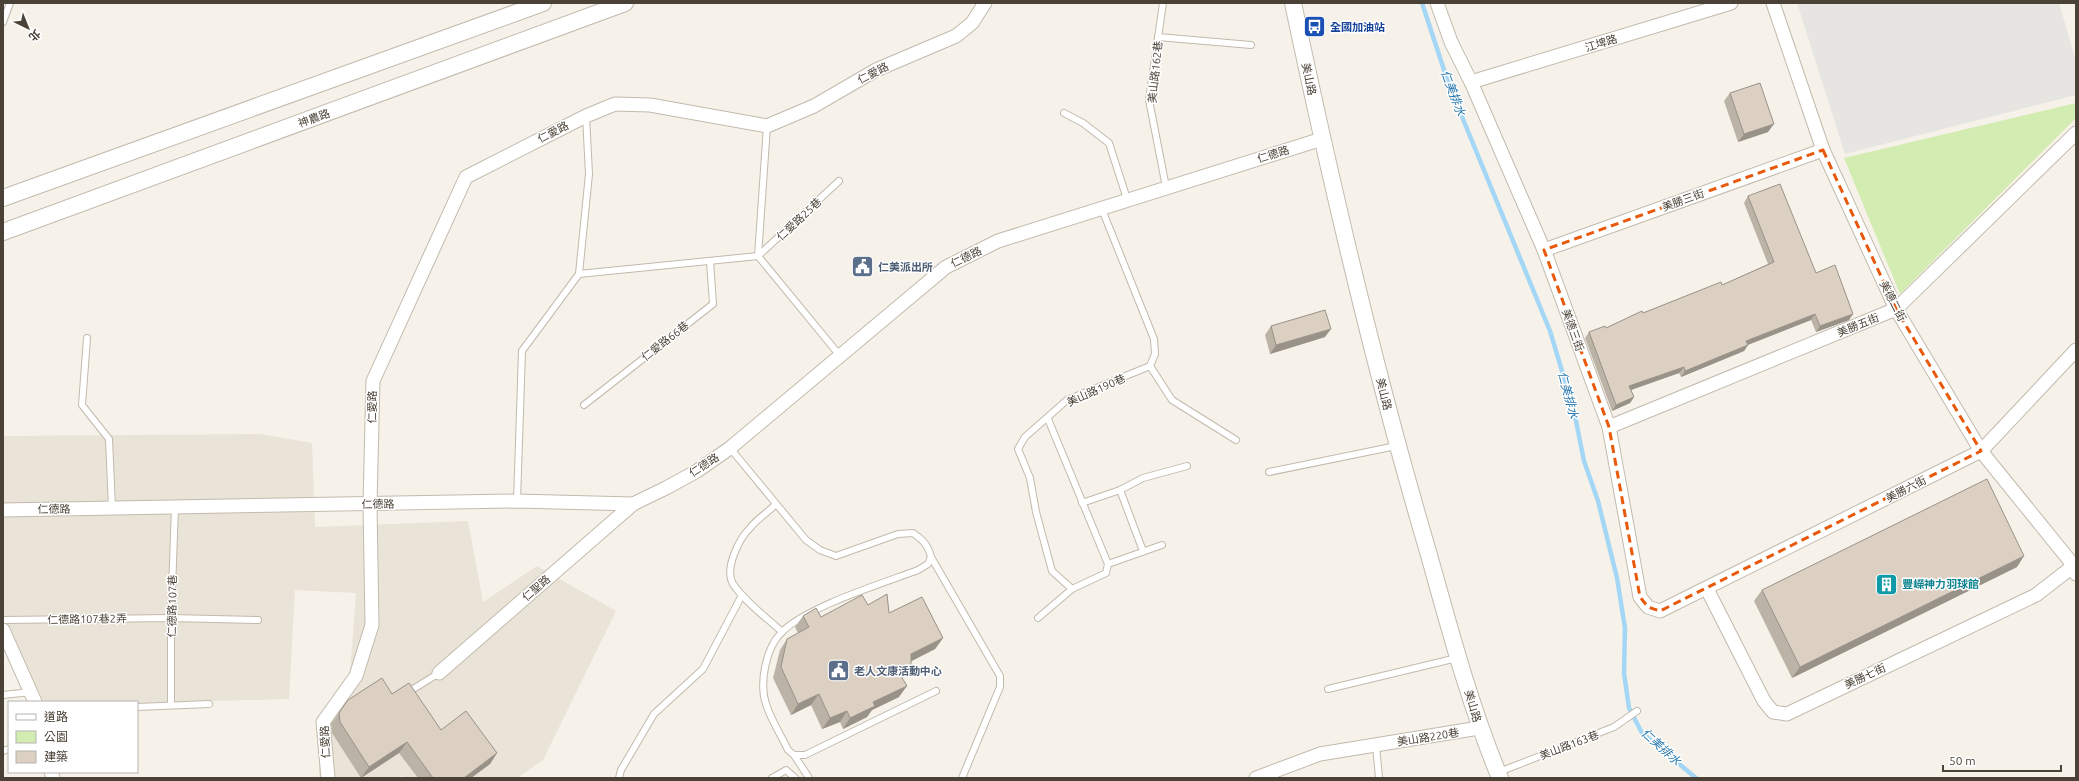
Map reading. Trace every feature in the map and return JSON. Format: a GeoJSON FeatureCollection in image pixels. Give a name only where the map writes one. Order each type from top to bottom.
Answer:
{"type":"FeatureCollection","features":[{"type":"Feature","properties":{"kind":"street"},"geometry":{"type":"LineString","coordinates":[[3,198],[543,3]]}},
{"type":"Feature","properties":{"kind":"street","name":"神農路"},"geometry":{"type":"LineString","coordinates":[[3,232],[625,3]]}},
{"type":"Feature","properties":{"kind":"street","name":"仁愛路"},"geometry":{"type":"LineString","coordinates":[[328,778],[323,722],[356,676],[372,625],[370,504],[373,381],[466,177],[586,116],[615,104],[650,105],[767,126],[814,106],[876,70],[956,36],[972,23],[985,3]]}},
{"type":"Feature","properties":{"kind":"street","name":"美山路"},"geometry":{"type":"LineString","coordinates":[[1293,3],[1322,139],[1396,446],[1479,728],[1499,775]]}},
{"type":"Feature","properties":{"kind":"street","name":"美德三街"},"geometry":{"type":"LineString","coordinates":[[1437,3],[1451,42],[1471,82],[1544,250],[1609,427],[1640,597],[1648,606],[1660,611],[1707,589]]}},
{"type":"Feature","properties":{"kind":"street","name":"江埤路"},"geometry":{"type":"LineString","coordinates":[[1471,82],[1731,3]]}},
{"type":"Feature","properties":{"kind":"street","name":"美德二街"},"geometry":{"type":"LineString","coordinates":[[1773,3],[1823,150],[1896,309],[1981,451],[2075,568]]}},
{"type":"Feature","properties":{"kind":"street","name":"美勝五街"},"geometry":{"type":"LineString","coordinates":[[1609,427],[1896,309],[2076,133]]}},
{"type":"Feature","properties":{"kind":"street","name":"仁德路"},"geometry":{"type":"LineString","coordinates":[[3,510],[516,501],[633,504],[697,471],[730,448],[946,267],[998,241],[1101,207],[1322,139]]}},
{"type":"Feature","properties":{"kind":"street","name":"美勝三街"},"geometry":{"type":"LineString","coordinates":[[1544,250],[1823,150]]}},
{"type":"Feature","properties":{"kind":"street","name":"美勝六街"},"geometry":{"type":"LineString","coordinates":[[1707,589],[1981,451],[2076,350]]}},
{"type":"Feature","properties":{"kind":"street","name":"仁聖路"},"geometry":{"type":"LineString","coordinates":[[439,673],[633,504]]}},
{"type":"Feature","properties":{"kind":"street","name":"美勝七街"},"geometry":{"type":"LineString","coordinates":[[1707,589],[1764,701],[1773,712],[1787,714],[2036,595],[2075,568]]}},
{"type":"Feature","properties":{"kind":"street"},"geometry":{"type":"LineString","coordinates":[[3,630],[33,697]]}},
{"type":"Feature","properties":{"kind":"street","name":"美山路220巷"},"geometry":{"type":"LineString","coordinates":[[1256,778],[1320,754],[1479,728]]}},
{"type":"Feature","properties":{"kind":"lane"},"geometry":{"type":"LineString","coordinates":[[3,22],[10,3]]}},
{"type":"Feature","properties":{"kind":"lane","name":"美山路162巷"},"geometry":{"type":"LineString","coordinates":[[1163,3],[1150,100],[1166,187]]}},
{"type":"Feature","properties":{"kind":"lane"},"geometry":{"type":"LineString","coordinates":[[1158,37],[1251,45]]}},
{"type":"Feature","properties":{"kind":"lane"},"geometry":{"type":"LineString","coordinates":[[1064,113],[1083,123],[1109,143],[1127,199]]}},
{"type":"Feature","properties":{"kind":"lane","name":"仁愛路"},"geometry":{"type":"LineString","coordinates":[[579,274],[589,174],[586,116]]}},
{"type":"Feature","properties":{"kind":"lane"},"geometry":{"type":"LineString","coordinates":[[767,126],[758,256],[841,356]]}},
{"type":"Feature","properties":{"kind":"lane","name":"仁愛路25巷"},"geometry":{"type":"LineString","coordinates":[[758,256],[839,181]]}},
{"type":"Feature","properties":{"kind":"lane"},"geometry":{"type":"LineString","coordinates":[[1101,207],[1154,339],[1155,354],[1150,366],[1172,400],[1236,440]]}},
{"type":"Feature","properties":{"kind":"lane"},"geometry":{"type":"LineString","coordinates":[[516,501],[522,352],[579,274],[758,256]]}},
{"type":"Feature","properties":{"kind":"lane","name":"仁愛路66巷"},"geometry":{"type":"LineString","coordinates":[[584,405],[713,304],[710,261]]}},
{"type":"Feature","properties":{"kind":"lane"},"geometry":{"type":"LineString","coordinates":[[87,338],[82,405],[109,439],[112,508]]}},
{"type":"Feature","properties":{"kind":"lane","name":"美山路190巷"},"geometry":{"type":"LineString","coordinates":[[1072,589],[1052,571],[1036,512],[1030,478],[1018,449],[1025,438],[1048,420],[1067,400],[1150,366]]}},
{"type":"Feature","properties":{"kind":"lane"},"geometry":{"type":"LineString","coordinates":[[1038,618],[1072,589],[1106,573],[1108,564],[1048,420]]}},
{"type":"Feature","properties":{"kind":"lane"},"geometry":{"type":"LineString","coordinates":[[1269,472],[1396,446]]}},
{"type":"Feature","properties":{"kind":"lane"},"geometry":{"type":"LineString","coordinates":[[730,448],[775,505],[806,540],[820,550],[836,556],[898,534],[913,533],[922,540],[929,549],[931,556],[1000,676],[1000,687],[962,778]]}},
{"type":"Feature","properties":{"kind":"lane"},"geometry":{"type":"LineString","coordinates":[[1082,503],[1120,490],[1143,478],[1187,466]]}},
{"type":"Feature","properties":{"kind":"lane"},"geometry":{"type":"LineString","coordinates":[[1120,490],[1142,551]]}},
{"type":"Feature","properties":{"kind":"lane"},"geometry":{"type":"LineString","coordinates":[[775,505],[749,528],[734,553],[730,569],[732,582],[742,595],[782,632]]}},
{"type":"Feature","properties":{"kind":"lane","name":"仁德路107巷"},"geometry":{"type":"LineString","coordinates":[[172,705],[171,618],[175,507]]}},
{"type":"Feature","properties":{"kind":"lane"},"geometry":{"type":"LineString","coordinates":[[1108,564],[1162,545]]}},
{"type":"Feature","properties":{"kind":"lane"},"geometry":{"type":"LineString","coordinates":[[810,778],[794,754],[788,750],[765,703],[763,676],[771,645],[782,632],[801,618],[820,608],[918,570],[928,564],[931,556]]}},
{"type":"Feature","properties":{"kind":"lane"},"geometry":{"type":"LineString","coordinates":[[619,778],[622,770],[654,714],[704,669],[742,595]]}},
{"type":"Feature","properties":{"kind":"lane","name":"仁德路107巷2弄"},"geometry":{"type":"LineString","coordinates":[[3,620],[171,618],[258,620]]}},
{"type":"Feature","properties":{"kind":"lane"},"geometry":{"type":"LineString","coordinates":[[1328,689],[1459,658]]}},
{"type":"Feature","properties":{"kind":"lane"},"geometry":{"type":"LineString","coordinates":[[411,700],[406,694],[439,673]]}},
{"type":"Feature","properties":{"kind":"lane"},"geometry":{"type":"LineString","coordinates":[[794,754],[806,755],[936,691]]}},
{"type":"Feature","properties":{"kind":"lane"},"geometry":{"type":"LineString","coordinates":[[3,695],[33,697]]}},
{"type":"Feature","properties":{"kind":"lane"},"geometry":{"type":"LineString","coordinates":[[138,707],[209,704]]}},
{"type":"Feature","properties":{"kind":"lane","name":"美山路163巷"},"geometry":{"type":"LineString","coordinates":[[1499,775],[1614,727],[1637,711]]}},
{"type":"Feature","properties":{"kind":"lane"},"geometry":{"type":"LineString","coordinates":[[1376,745],[1379,778]]}},
{"type":"Feature","properties":{"kind":"lane"},"geometry":{"type":"LineString","coordinates":[[772,778],[786,770],[795,778]]}},
{"type":"Feature","properties":{"kind":"highlighted area"},"geometry":{"type":"Polygon","coordinates":[[[1823,150],[1896,309],[1981,451],[1660,611],[1648,607],[1640,597],[1609,427],[1544,250],[1823,150]]]}},
{"type":"Feature","properties":{"kind":"shaded area"},"geometry":{"type":"Polygon","coordinates":[[[1797,3],[2059,3],[2076,61],[2076,95],[1845,154],[1797,3]]]}},
{"type":"Feature","properties":{"kind":"shaded area"},"geometry":{"type":"Polygon","coordinates":[[[260,434],[312,443],[315,527],[468,521],[483,602],[537,566],[616,611],[543,760],[517,778],[403,778],[401,775],[398,778],[319,778],[319,727],[350,672],[356,593],[295,590],[289,699],[138,703],[138,701],[33,701],[3,647],[3,436],[260,434]]]}},
{"type":"Feature","properties":{"kind":"green space"},"geometry":{"type":"Polygon","coordinates":[[[2076,103],[2076,118],[1900,294],[1844,158],[2076,103]]]}},
{"type":"Feature","properties":{"kind":"building"},"geometry":{"type":"Polygon","coordinates":[[[1760,83],[1774,124],[1744,134],[1730,93],[1760,83]]]}},
{"type":"Feature","properties":{"kind":"building"},"geometry":{"type":"Polygon","coordinates":[[[1780,184],[1816,273],[1835,265],[1853,314],[1820,326],[1815,314],[1746,341],[1748,345],[1685,371],[1684,367],[1629,386],[1634,397],[1616,405],[1589,332],[1605,326],[1606,328],[1642,311],[1643,313],[1721,282],[1722,285],[1774,262],[1748,196],[1780,184]]]}},
{"type":"Feature","properties":{"kind":"building"},"geometry":{"type":"Polygon","coordinates":[[[1325,310],[1331,329],[1276,345],[1271,326],[1325,310]]]}},
{"type":"Feature","properties":{"kind":"building","name":"豐嶸神力羽球館"},"geometry":{"type":"Polygon","coordinates":[[[1987,479],[2024,556],[1800,667],[1762,590],[1987,479]]]}},
{"type":"Feature","properties":{"kind":"building","name":"老人文康活動中心"},"geometry":{"type":"Polygon","coordinates":[[[887,594],[889,613],[922,597],[943,638],[911,654],[911,667],[901,676],[907,686],[873,702],[875,706],[850,718],[847,711],[830,718],[819,694],[798,704],[781,667],[787,639],[809,627],[803,616],[816,608],[821,617],[862,595],[868,605],[887,594]]]}},
{"type":"Feature","properties":{"kind":"building"},"geometry":{"type":"Polygon","coordinates":[[[382,678],[392,694],[409,683],[441,730],[466,711],[497,753],[464,778],[433,778],[407,742],[369,767],[340,722],[339,713],[348,700],[382,678]]]}},
{"type":"Feature","properties":{"kind":"waterway","name":"仁美排水"},"geometry":{"type":"LineString","coordinates":[[1422,3],[1449,85],[1550,331],[1574,411],[1584,461],[1598,501],[1617,578],[1625,628],[1624,673],[1629,708],[1642,733],[1696,778]]}},
{"type":"Feature","properties":{"kind":"place","name":"全國加油站"},"geometry":{"type":"Point","coordinates":[1314,27]}},
{"type":"Feature","properties":{"kind":"place","name":"仁美派出所"},"geometry":{"type":"Point","coordinates":[863,267]}},
{"type":"Feature","properties":{"kind":"place","name":"豐嶸神力羽球館"},"geometry":{"type":"Point","coordinates":[1886,584]}},
{"type":"Feature","properties":{"kind":"place","name":"老人文康活動中心"},"geometry":{"type":"Point","coordinates":[839,671]}}]}
